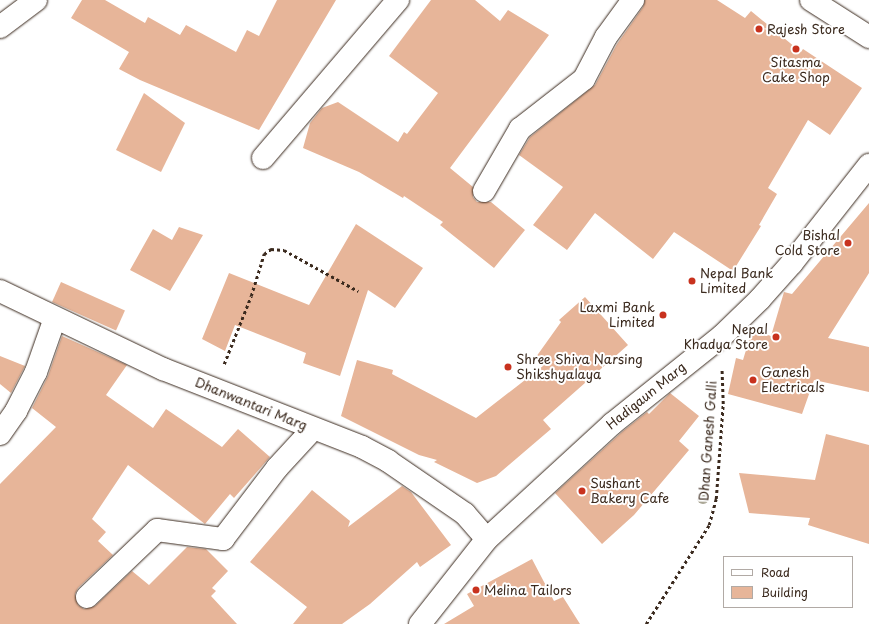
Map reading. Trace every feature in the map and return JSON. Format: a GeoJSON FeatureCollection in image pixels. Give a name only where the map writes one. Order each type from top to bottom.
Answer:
{"type":"FeatureCollection","features":[{"type":"Feature","properties":{"kind":"street"},"geometry":{"type":"LineString","coordinates":[[0,27],[36,0]]}},
{"type":"Feature","properties":{"kind":"street"},"geometry":{"type":"LineString","coordinates":[[263,158],[398,0]]}},
{"type":"Feature","properties":{"kind":"street"},"geometry":{"type":"LineString","coordinates":[[484,191],[520,129],[584,79],[606,37],[633,0]]}},
{"type":"Feature","properties":{"kind":"street"},"geometry":{"type":"LineString","coordinates":[[811,0],[869,37]]}},
{"type":"Feature","properties":{"kind":"street","name":"Hadigaun Marg"},"geometry":{"type":"LineString","coordinates":[[420,624],[487,539],[612,424],[722,336],[792,263],[869,166]]}},
{"type":"Feature","properties":{"kind":"street","name":"Dhanwantari Marg"},"geometry":{"type":"LineString","coordinates":[[0,291],[55,318],[214,390],[362,447],[388,461],[465,514],[487,539]]}},
{"type":"Feature","properties":{"kind":"street"},"geometry":{"type":"LineString","coordinates":[[0,434],[16,411],[36,372],[55,318]]}},
{"type":"Feature","properties":{"kind":"street"},"geometry":{"type":"LineString","coordinates":[[87,597],[157,530],[223,539],[277,468],[313,429]]}},
{"type":"Feature","properties":{"kind":"path"},"geometry":{"type":"LineString","coordinates":[[214,390],[251,296],[264,254],[271,249],[284,250],[358,291]]}},
{"type":"Feature","properties":{"kind":"path","name":"Dhan Ganesh Galli"},"geometry":{"type":"LineString","coordinates":[[646,624],[708,525],[716,499],[723,404],[722,336]]}},
{"type":"Feature","properties":{"kind":"building"},"geometry":{"type":"Polygon","coordinates":[[[82,0],[105,0],[145,23],[148,17],[180,35],[186,25],[236,52],[247,30],[259,36],[277,0],[336,0],[259,130],[140,80],[119,69],[129,52],[71,18],[82,0]]]}},
{"type":"Feature","properties":{"kind":"building"},"geometry":{"type":"Polygon","coordinates":[[[431,0],[475,0],[500,21],[508,10],[549,35],[450,168],[473,187],[473,197],[477,202],[491,202],[525,230],[494,268],[440,225],[443,222],[404,196],[403,198],[359,172],[303,148],[310,123],[322,108],[338,102],[398,142],[404,132],[407,134],[438,93],[389,56],[431,0]]]}},
{"type":"Feature","properties":{"kind":"building"},"geometry":{"type":"Polygon","coordinates":[[[645,0],[717,0],[745,18],[751,11],[801,52],[803,49],[862,88],[830,135],[808,120],[768,188],[777,194],[759,225],[761,226],[733,271],[674,232],[653,259],[595,213],[567,250],[533,225],[563,187],[519,155],[530,137],[595,85],[617,44],[643,7],[645,0]]]}},
{"type":"Feature","properties":{"kind":"building"},"geometry":{"type":"Polygon","coordinates":[[[144,93],[185,123],[161,172],[116,150],[144,93]]]}},
{"type":"Feature","properties":{"kind":"building"},"geometry":{"type":"Polygon","coordinates":[[[869,203],[869,273],[828,338],[869,347],[869,392],[814,380],[802,414],[728,394],[736,358],[743,360],[752,330],[771,336],[784,292],[792,294],[869,203]]]}},
{"type":"Feature","properties":{"kind":"building"},"geometry":{"type":"Polygon","coordinates":[[[356,224],[423,268],[395,308],[368,290],[340,376],[303,363],[306,353],[235,325],[225,351],[202,339],[229,273],[309,305],[356,224]]]}},
{"type":"Feature","properties":{"kind":"building"},"geometry":{"type":"Polygon","coordinates":[[[179,227],[203,235],[170,291],[130,270],[153,229],[172,240],[179,227]]]}},
{"type":"Feature","properties":{"kind":"building"},"geometry":{"type":"Polygon","coordinates":[[[61,282],[125,310],[116,331],[52,302],[61,282]]]}},
{"type":"Feature","properties":{"kind":"building"},"geometry":{"type":"Polygon","coordinates":[[[585,297],[628,345],[543,420],[551,429],[496,476],[477,483],[434,462],[437,460],[419,455],[341,416],[357,360],[393,370],[392,374],[476,418],[543,366],[536,357],[561,322],[559,320],[585,297]]]}},
{"type":"Feature","properties":{"kind":"building"},"geometry":{"type":"Polygon","coordinates":[[[62,336],[127,365],[106,395],[153,428],[166,409],[222,447],[238,429],[270,457],[234,498],[230,494],[205,524],[128,465],[92,519],[106,532],[98,541],[113,555],[78,588],[75,594],[78,605],[84,609],[95,606],[132,571],[149,585],[187,547],[206,549],[228,571],[212,588],[216,591],[211,596],[237,624],[0,624],[0,484],[56,427],[32,408],[48,376],[62,336]]]}},
{"type":"Feature","properties":{"kind":"building"},"geometry":{"type":"Polygon","coordinates":[[[0,356],[25,366],[11,393],[0,384],[0,356]]]}},
{"type":"Feature","properties":{"kind":"building"},"geometry":{"type":"Polygon","coordinates":[[[670,393],[699,416],[679,441],[689,450],[634,515],[602,544],[555,493],[623,431],[647,412],[649,414],[670,393]]]}},
{"type":"Feature","properties":{"kind":"building"},"geometry":{"type":"Polygon","coordinates":[[[826,434],[869,445],[869,544],[808,525],[810,518],[749,513],[739,473],[815,480],[826,434]]]}},
{"type":"Feature","properties":{"kind":"building"},"geometry":{"type":"Polygon","coordinates":[[[402,486],[411,492],[451,545],[420,567],[417,562],[370,604],[342,624],[293,624],[307,607],[250,562],[312,490],[350,521],[348,527],[402,486]]]}},
{"type":"Feature","properties":{"kind":"building"},"geometry":{"type":"Polygon","coordinates":[[[532,559],[554,601],[563,597],[580,624],[444,624],[474,606],[467,594],[532,559]]]}},
{"type":"Feature","properties":{"kind":"place","name":"Rajesh Store"},"geometry":{"type":"Point","coordinates":[759,29]}},
{"type":"Feature","properties":{"kind":"place","name":"Sitasma Cake Shop"},"geometry":{"type":"Point","coordinates":[796,49]}},
{"type":"Feature","properties":{"kind":"place","name":"Bishal Cold Store"},"geometry":{"type":"Point","coordinates":[848,243]}},
{"type":"Feature","properties":{"kind":"place","name":"Nepal Bank Limited"},"geometry":{"type":"Point","coordinates":[692,281]}},
{"type":"Feature","properties":{"kind":"place","name":"Laxmi Bank Limited"},"geometry":{"type":"Point","coordinates":[663,315]}},
{"type":"Feature","properties":{"kind":"place","name":"Nepal Khadya Store"},"geometry":{"type":"Point","coordinates":[776,337]}},
{"type":"Feature","properties":{"kind":"place","name":"Shree Shiva Narsing Shikshyalaya"},"geometry":{"type":"Point","coordinates":[508,367]}},
{"type":"Feature","properties":{"kind":"place","name":"Ganesh Electricals"},"geometry":{"type":"Point","coordinates":[753,380]}},
{"type":"Feature","properties":{"kind":"place","name":"Sushant Bakery Cafe"},"geometry":{"type":"Point","coordinates":[582,491]}},
{"type":"Feature","properties":{"kind":"place","name":"Melina Tailors"},"geometry":{"type":"Point","coordinates":[476,590]}}]}
